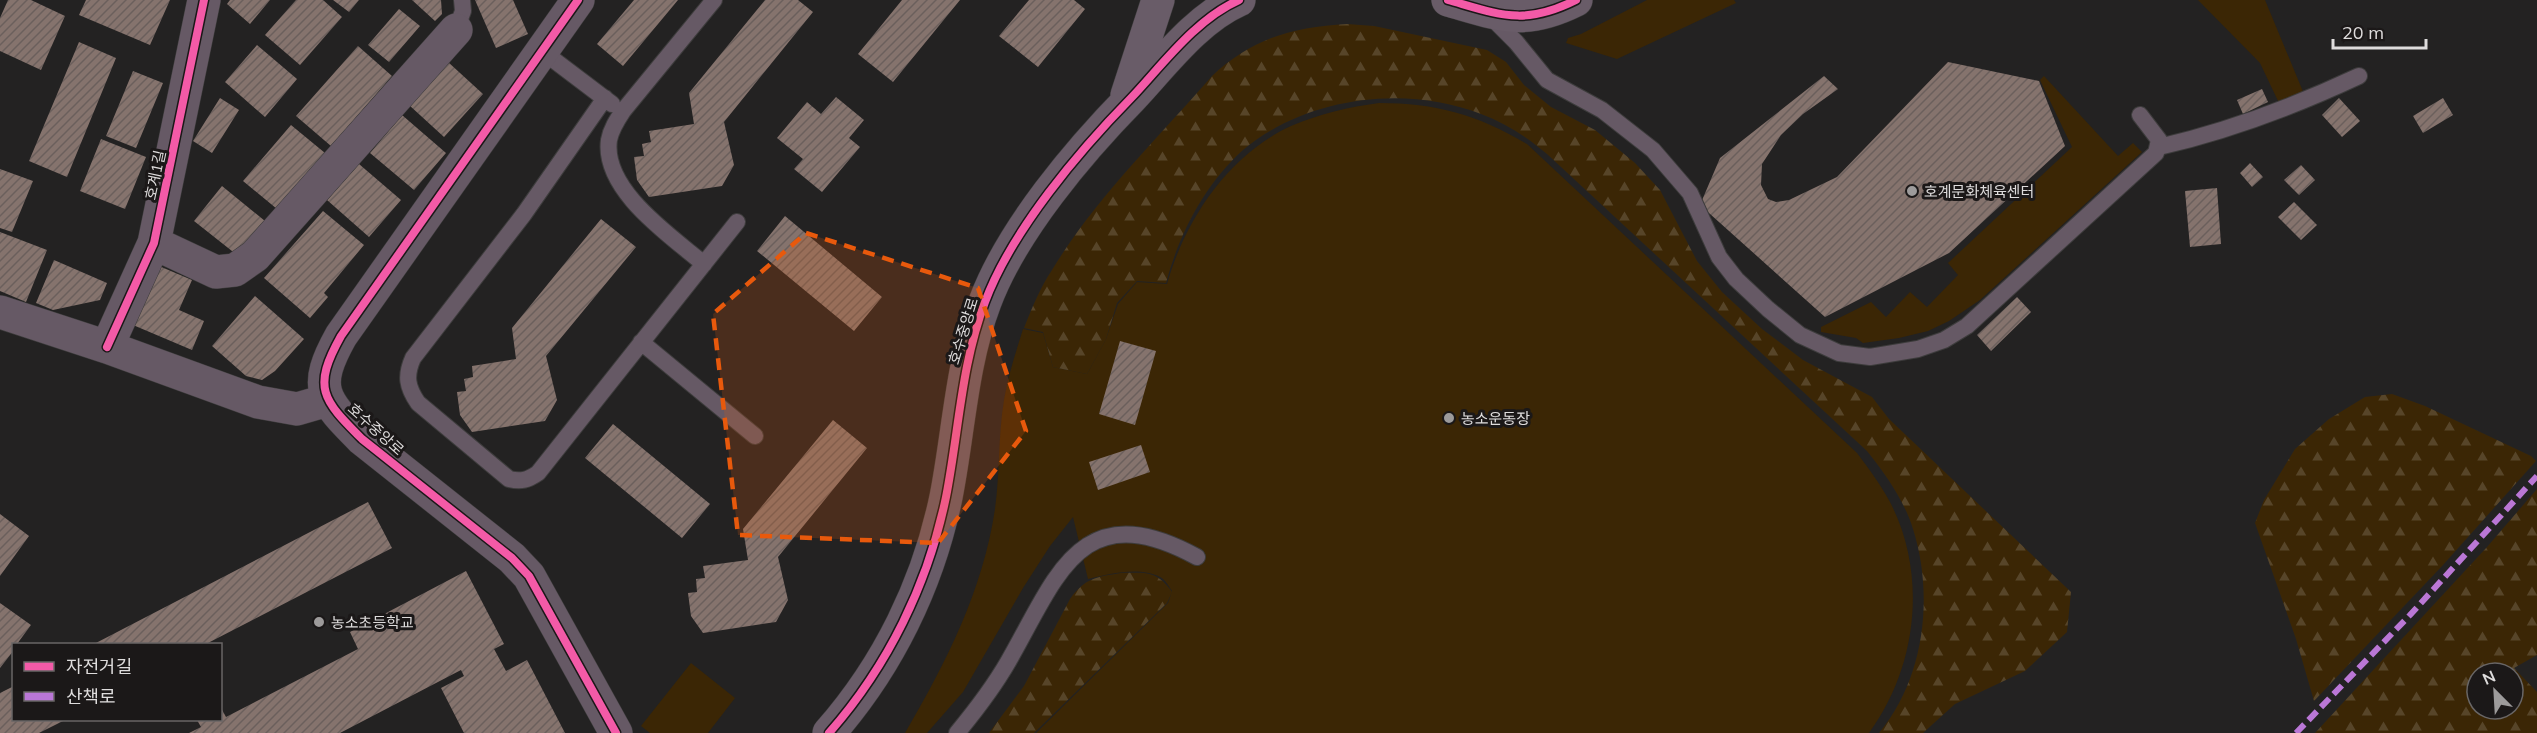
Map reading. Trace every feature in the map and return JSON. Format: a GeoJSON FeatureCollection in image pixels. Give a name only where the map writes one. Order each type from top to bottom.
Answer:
{"type":"FeatureCollection","features":[{"type":"Feature","properties":{"kind":"street","name":"호계1길"},"geometry":{"type":"LineString","coordinates":[[107,347],[154,243],[204,0]]}},
{"type":"Feature","properties":{"kind":"street","name":"호수중앙로"},"geometry":{"type":"LineString","coordinates":[[579,0],[341,336],[327,360],[323,382],[328,400],[340,417],[362,439],[512,558],[529,576],[616,733]]}},
{"type":"Feature","properties":{"kind":"street"},"geometry":{"type":"LineString","coordinates":[[1123,105],[1158,0]]}},
{"type":"Feature","properties":{"kind":"street","name":"호수중앙로"},"geometry":{"type":"LineString","coordinates":[[829,733],[851,708],[896,640],[930,562],[946,496],[966,363],[985,300],[1017,238],[1063,173],[1123,105],[1197,29],[1228,5],[1239,0]]}},
{"type":"Feature","properties":{"kind":"street"},"geometry":{"type":"LineString","coordinates":[[1448,0],[1516,17],[1546,13],[1576,0]]}},
{"type":"Feature","properties":{"kind":"street"},"geometry":{"type":"LineString","coordinates":[[154,243],[216,272],[235,270],[255,256],[459,15]]}},
{"type":"Feature","properties":{"kind":"street"},"geometry":{"type":"LineString","coordinates":[[0,312],[107,347],[258,402],[297,409],[328,400]]}},
{"type":"Feature","properties":{"kind":"lane"},"geometry":{"type":"LineString","coordinates":[[704,264],[650,218],[623,188],[614,172],[609,141],[622,111],[714,0]]}},
{"type":"Feature","properties":{"kind":"lane"},"geometry":{"type":"LineString","coordinates":[[1486,11],[1516,42],[1547,80],[1602,110],[1653,150],[1668,166],[1690,193],[1719,257],[1736,279],[1767,309],[1800,335],[1839,353],[1869,357],[1918,349],[1944,340],[1967,326],[2156,153],[2159,140],[2157,133],[2140,114]]}},
{"type":"Feature","properties":{"kind":"lane"},"geometry":{"type":"LineString","coordinates":[[542,51],[622,111]]}},
{"type":"Feature","properties":{"kind":"lane"},"geometry":{"type":"LineString","coordinates":[[2158,147],[2187,140],[2295,104],[2359,76]]}},
{"type":"Feature","properties":{"kind":"lane"},"geometry":{"type":"LineString","coordinates":[[605,98],[524,214],[413,358],[408,369],[407,380],[410,392],[418,403],[509,479],[518,482],[529,480],[538,473],[737,222]]}},
{"type":"Feature","properties":{"kind":"lane"},"geometry":{"type":"LineString","coordinates":[[641,342],[755,436]]}},
{"type":"Feature","properties":{"kind":"lane"},"geometry":{"type":"LineString","coordinates":[[957,733],[985,700],[1047,591],[1063,568],[1089,543],[1106,537],[1129,535],[1155,538],[1197,556]]}},
{"type":"Feature","properties":{"kind":"highlighted area"},"geometry":{"type":"Polygon","coordinates":[[[806,233],[978,288],[1026,431],[938,543],[738,535],[713,314],[806,233]]]}},
{"type":"Feature","properties":{"kind":"green space"},"geometry":{"type":"Polygon","coordinates":[[[1647,0],[1734,0],[1736,3],[1617,59],[1566,43],[1568,38],[1581,34],[1647,0]]]}},
{"type":"Feature","properties":{"kind":"green space"},"geometry":{"type":"Polygon","coordinates":[[[2198,0],[2265,0],[2304,94],[2279,103],[2260,63],[2198,0]]]}},
{"type":"Feature","properties":{"kind":"green space"},"geometry":{"type":"Polygon","coordinates":[[[1347,24],[1374,26],[1487,50],[1506,62],[1524,85],[1551,107],[1595,130],[1635,163],[1660,190],[1697,261],[1722,292],[1762,329],[1803,360],[1872,397],[1889,419],[2071,592],[2067,632],[2025,671],[1955,704],[1923,733],[1879,733],[1895,711],[1916,662],[1924,608],[1923,581],[1913,529],[1900,498],[1888,479],[1867,451],[1547,154],[1524,136],[1499,122],[1452,105],[1389,98],[1357,101],[1326,107],[1268,132],[1229,163],[1205,194],[1178,246],[1166,283],[1137,281],[1117,303],[1106,339],[1087,374],[1053,367],[1043,332],[1024,328],[1044,284],[1069,244],[1107,194],[1212,76],[1227,63],[1243,52],[1275,37],[1309,28],[1347,24]]]}},
{"type":"Feature","properties":{"kind":"green space"},"geometry":{"type":"Polygon","coordinates":[[[2044,76],[2118,156],[2133,143],[2142,152],[1980,300],[1949,321],[1928,331],[1863,343],[1856,338],[1821,332],[1821,327],[1871,302],[1886,317],[1910,292],[1927,307],[1958,275],[1948,263],[2072,147],[2040,80],[2044,76]]]}},
{"type":"Feature","properties":{"kind":"green space","name":"농소운동장"},"geometry":{"type":"Polygon","coordinates":[[[1379,103],[1438,108],[1474,118],[1527,144],[1857,453],[1890,502],[1902,530],[1910,560],[1913,590],[1912,620],[1907,651],[1898,680],[1869,733],[1036,733],[1168,603],[1172,591],[1162,578],[1143,572],[1124,572],[1088,579],[1073,517],[1050,546],[1023,588],[963,692],[927,733],[905,733],[948,653],[982,568],[995,509],[1004,400],[1023,329],[1043,333],[1053,367],[1087,374],[1106,339],[1118,304],[1137,282],[1167,284],[1185,236],[1198,214],[1212,192],[1248,154],[1268,138],[1291,126],[1334,112],[1379,103]]]}},
{"type":"Feature","properties":{"kind":"green space"},"geometry":{"type":"Polygon","coordinates":[[[2392,394],[2425,406],[2531,456],[2536,461],[2443,565],[2314,701],[2296,639],[2255,523],[2264,500],[2295,449],[2329,419],[2365,397],[2392,394]]]}},
{"type":"Feature","properties":{"kind":"green space"},"geometry":{"type":"Polygon","coordinates":[[[2537,489],[2537,655],[2525,662],[2465,661],[2465,721],[2525,721],[2525,679],[2537,692],[2537,733],[2315,733],[2487,547],[2537,489]]]}},
{"type":"Feature","properties":{"kind":"green space"},"geometry":{"type":"Polygon","coordinates":[[[1121,573],[1144,573],[1155,576],[1172,592],[1167,603],[1034,733],[989,733],[1024,686],[1075,592],[1092,580],[1121,573]]]}},
{"type":"Feature","properties":{"kind":"green space"},"geometry":{"type":"Polygon","coordinates":[[[691,663],[735,698],[708,733],[650,733],[641,726],[691,663]]]}},
{"type":"Feature","properties":{"kind":"building"},"geometry":{"type":"Polygon","coordinates":[[[8,0],[31,0],[65,16],[41,70],[0,51],[0,18],[8,0]]]}},
{"type":"Feature","properties":{"kind":"building"},"geometry":{"type":"Polygon","coordinates":[[[86,0],[170,0],[150,45],[79,15],[86,0]]]}},
{"type":"Feature","properties":{"kind":"building"},"geometry":{"type":"Polygon","coordinates":[[[230,0],[270,0],[250,24],[227,4],[230,0]]]}},
{"type":"Feature","properties":{"kind":"building"},"geometry":{"type":"Polygon","coordinates":[[[296,0],[323,0],[342,17],[300,65],[265,35],[296,0]]]}},
{"type":"Feature","properties":{"kind":"building"},"geometry":{"type":"Polygon","coordinates":[[[333,0],[359,0],[349,12],[333,0]]]}},
{"type":"Feature","properties":{"kind":"building"},"geometry":{"type":"Polygon","coordinates":[[[412,0],[441,0],[442,14],[435,21],[412,0]]]}},
{"type":"Feature","properties":{"kind":"building"},"geometry":{"type":"Polygon","coordinates":[[[475,0],[513,0],[528,34],[496,48],[475,0]]]}},
{"type":"Feature","properties":{"kind":"building"},"geometry":{"type":"Polygon","coordinates":[[[634,0],[678,0],[623,66],[597,44],[634,0]]]}},
{"type":"Feature","properties":{"kind":"building"},"geometry":{"type":"Polygon","coordinates":[[[765,0],[798,0],[813,12],[724,122],[734,165],[722,186],[649,197],[637,180],[634,157],[644,156],[642,144],[651,142],[649,131],[694,124],[689,93],[765,0]]]}},
{"type":"Feature","properties":{"kind":"building"},"geometry":{"type":"Polygon","coordinates":[[[902,0],[960,0],[893,82],[858,54],[902,0]]]}},
{"type":"Feature","properties":{"kind":"building"},"geometry":{"type":"Polygon","coordinates":[[[1029,0],[1074,0],[1085,9],[1038,67],[999,36],[1029,0]]]}},
{"type":"Feature","properties":{"kind":"building"},"geometry":{"type":"Polygon","coordinates":[[[399,9],[420,26],[389,62],[368,45],[399,9]]]}},
{"type":"Feature","properties":{"kind":"building"},"geometry":{"type":"Polygon","coordinates":[[[79,42],[116,58],[67,177],[29,161],[79,42]]]}},
{"type":"Feature","properties":{"kind":"building"},"geometry":{"type":"Polygon","coordinates":[[[257,45],[297,79],[265,117],[225,82],[257,45]]]}},
{"type":"Feature","properties":{"kind":"building"},"geometry":{"type":"Polygon","coordinates":[[[358,46],[392,76],[331,146],[296,116],[358,46]]]}},
{"type":"Feature","properties":{"kind":"building"},"geometry":{"type":"Polygon","coordinates":[[[448,62],[483,94],[444,137],[409,105],[448,62]]]}},
{"type":"Feature","properties":{"kind":"building","name":"호계문화체육센터"},"geometry":{"type":"Polygon","coordinates":[[[1948,62],[2039,81],[2065,146],[1949,253],[1825,317],[1700,205],[1720,158],[1824,76],[1838,89],[1803,114],[1781,135],[1762,164],[1761,185],[1768,199],[1776,202],[1789,200],[1837,177],[1948,62]]]}},
{"type":"Feature","properties":{"kind":"building"},"geometry":{"type":"Polygon","coordinates":[[[133,71],[163,83],[136,148],[106,136],[133,71]]]}},
{"type":"Feature","properties":{"kind":"building"},"geometry":{"type":"Polygon","coordinates":[[[2262,89],[2268,102],[2243,114],[2237,100],[2262,89]]]}},
{"type":"Feature","properties":{"kind":"building"},"geometry":{"type":"Polygon","coordinates":[[[836,97],[864,120],[849,138],[860,147],[822,192],[794,169],[803,159],[777,138],[807,102],[821,114],[836,97]]]}},
{"type":"Feature","properties":{"kind":"building"},"geometry":{"type":"Polygon","coordinates":[[[220,98],[239,110],[212,153],[193,141],[220,98]]]}},
{"type":"Feature","properties":{"kind":"building"},"geometry":{"type":"Polygon","coordinates":[[[2339,98],[2360,121],[2342,137],[2322,115],[2339,98]]]}},
{"type":"Feature","properties":{"kind":"building"},"geometry":{"type":"Polygon","coordinates":[[[2443,98],[2453,115],[2423,133],[2413,116],[2443,98]]]}},
{"type":"Feature","properties":{"kind":"building"},"geometry":{"type":"Polygon","coordinates":[[[402,115],[446,153],[414,190],[370,153],[402,115]]]}},
{"type":"Feature","properties":{"kind":"building"},"geometry":{"type":"Polygon","coordinates":[[[291,125],[325,153],[277,209],[243,181],[291,125]]]}},
{"type":"Feature","properties":{"kind":"building"},"geometry":{"type":"Polygon","coordinates":[[[101,139],[146,157],[125,209],[80,191],[101,139]]]}},
{"type":"Feature","properties":{"kind":"building"},"geometry":{"type":"Polygon","coordinates":[[[2250,163],[2263,177],[2252,187],[2240,173],[2250,163]]]}},
{"type":"Feature","properties":{"kind":"building"},"geometry":{"type":"Polygon","coordinates":[[[359,164],[401,200],[369,237],[327,200],[359,164]]]}},
{"type":"Feature","properties":{"kind":"building"},"geometry":{"type":"Polygon","coordinates":[[[2301,165],[2315,180],[2299,195],[2284,180],[2301,165]]]}},
{"type":"Feature","properties":{"kind":"building"},"geometry":{"type":"Polygon","coordinates":[[[0,169],[33,181],[12,232],[0,228],[0,169]]]}},
{"type":"Feature","properties":{"kind":"building"},"geometry":{"type":"Polygon","coordinates":[[[222,186],[265,221],[237,255],[194,221],[222,186]]]}},
{"type":"Feature","properties":{"kind":"building"},"geometry":{"type":"Polygon","coordinates":[[[2217,188],[2221,244],[2190,247],[2185,191],[2217,188]]]}},
{"type":"Feature","properties":{"kind":"building"},"geometry":{"type":"Polygon","coordinates":[[[2294,202],[2317,225],[2301,240],[2278,217],[2294,202]]]}},
{"type":"Feature","properties":{"kind":"building"},"geometry":{"type":"Polygon","coordinates":[[[323,211],[364,245],[324,293],[328,297],[310,318],[264,278],[323,211]]]}},
{"type":"Feature","properties":{"kind":"building"},"geometry":{"type":"Polygon","coordinates":[[[785,216],[882,297],[854,331],[757,251],[785,216]]]}},
{"type":"Feature","properties":{"kind":"building"},"geometry":{"type":"Polygon","coordinates":[[[601,219],[636,247],[546,356],[557,400],[545,421],[472,432],[460,415],[457,392],[466,391],[464,379],[473,377],[472,366],[516,359],[512,328],[601,219]]]}},
{"type":"Feature","properties":{"kind":"building"},"geometry":{"type":"Polygon","coordinates":[[[0,232],[47,250],[26,302],[0,291],[0,232]]]}},
{"type":"Feature","properties":{"kind":"building"},"geometry":{"type":"Polygon","coordinates":[[[54,260],[107,283],[100,300],[53,310],[36,303],[54,260]]]}},
{"type":"Feature","properties":{"kind":"building"},"geometry":{"type":"Polygon","coordinates":[[[159,266],[192,280],[179,310],[204,321],[192,350],[133,325],[159,266]]]}},
{"type":"Feature","properties":{"kind":"building"},"geometry":{"type":"Polygon","coordinates":[[[255,296],[304,339],[275,371],[262,380],[246,376],[212,346],[255,296]]]}},
{"type":"Feature","properties":{"kind":"building"},"geometry":{"type":"Polygon","coordinates":[[[2017,297],[2031,312],[1991,351],[1977,335],[2017,297]]]}},
{"type":"Feature","properties":{"kind":"building"},"geometry":{"type":"Polygon","coordinates":[[[1120,341],[1156,351],[1135,425],[1099,414],[1120,341]]]}},
{"type":"Feature","properties":{"kind":"building"},"geometry":{"type":"Polygon","coordinates":[[[833,420],[867,448],[778,557],[788,600],[776,622],[703,633],[691,616],[688,593],[697,592],[696,579],[705,578],[703,566],[748,560],[743,529],[833,420]]]}},
{"type":"Feature","properties":{"kind":"building"},"geometry":{"type":"Polygon","coordinates":[[[613,424],[710,504],[682,538],[585,458],[613,424]]]}},
{"type":"Feature","properties":{"kind":"building"},"geometry":{"type":"Polygon","coordinates":[[[1141,445],[1150,472],[1098,490],[1089,462],[1141,445]]]}},
{"type":"Feature","properties":{"kind":"building"},"geometry":{"type":"Polygon","coordinates":[[[368,502],[392,548],[208,643],[96,643],[368,502]]]}},
{"type":"Feature","properties":{"kind":"building"},"geometry":{"type":"Polygon","coordinates":[[[0,514],[29,536],[0,576],[0,514]]]}},
{"type":"Feature","properties":{"kind":"building"},"geometry":{"type":"Polygon","coordinates":[[[466,571],[504,644],[494,649],[506,671],[527,660],[565,733],[464,733],[441,688],[464,676],[461,670],[340,733],[189,733],[201,727],[198,721],[222,721],[222,710],[226,717],[358,649],[350,632],[466,571]]]}},
{"type":"Feature","properties":{"kind":"building"},"geometry":{"type":"Polygon","coordinates":[[[0,603],[31,625],[18,643],[12,643],[12,653],[0,668],[0,603]]]}},
{"type":"Feature","properties":{"kind":"building"},"geometry":{"type":"Polygon","coordinates":[[[12,687],[12,721],[63,721],[39,733],[0,733],[0,693],[12,687]]]}},
{"type":"Feature","properties":{"kind":"marked path"},"geometry":{"type":"LineString","coordinates":[[2296,733],[2410,615],[2537,476]]}},
{"type":"Feature","properties":{"kind":"cycle path"},"geometry":{"type":"LineString","coordinates":[[107,347],[154,243],[204,0]]}},
{"type":"Feature","properties":{"kind":"cycle path"},"geometry":{"type":"LineString","coordinates":[[578,0],[341,336],[326,368],[324,381],[330,403],[362,439],[512,558],[529,576],[616,733]]}},
{"type":"Feature","properties":{"kind":"cycle path"},"geometry":{"type":"LineString","coordinates":[[829,733],[870,680],[903,623],[917,592],[946,497],[966,374],[977,326],[985,302],[1012,247],[1029,220],[1069,167],[1168,57],[1194,30],[1223,8],[1239,0]]}},
{"type":"Feature","properties":{"kind":"cycle path"},"geometry":{"type":"LineString","coordinates":[[1448,0],[1512,15],[1542,13],[1576,0]]}},
{"type":"Feature","properties":{"kind":"place","name":"호계문화체육센터"},"geometry":{"type":"Point","coordinates":[1912,191]}},
{"type":"Feature","properties":{"kind":"place","name":"농소운동장"},"geometry":{"type":"Point","coordinates":[1449,418]}},
{"type":"Feature","properties":{"kind":"place","name":"농소초등학교"},"geometry":{"type":"Point","coordinates":[319,622]}}]}
